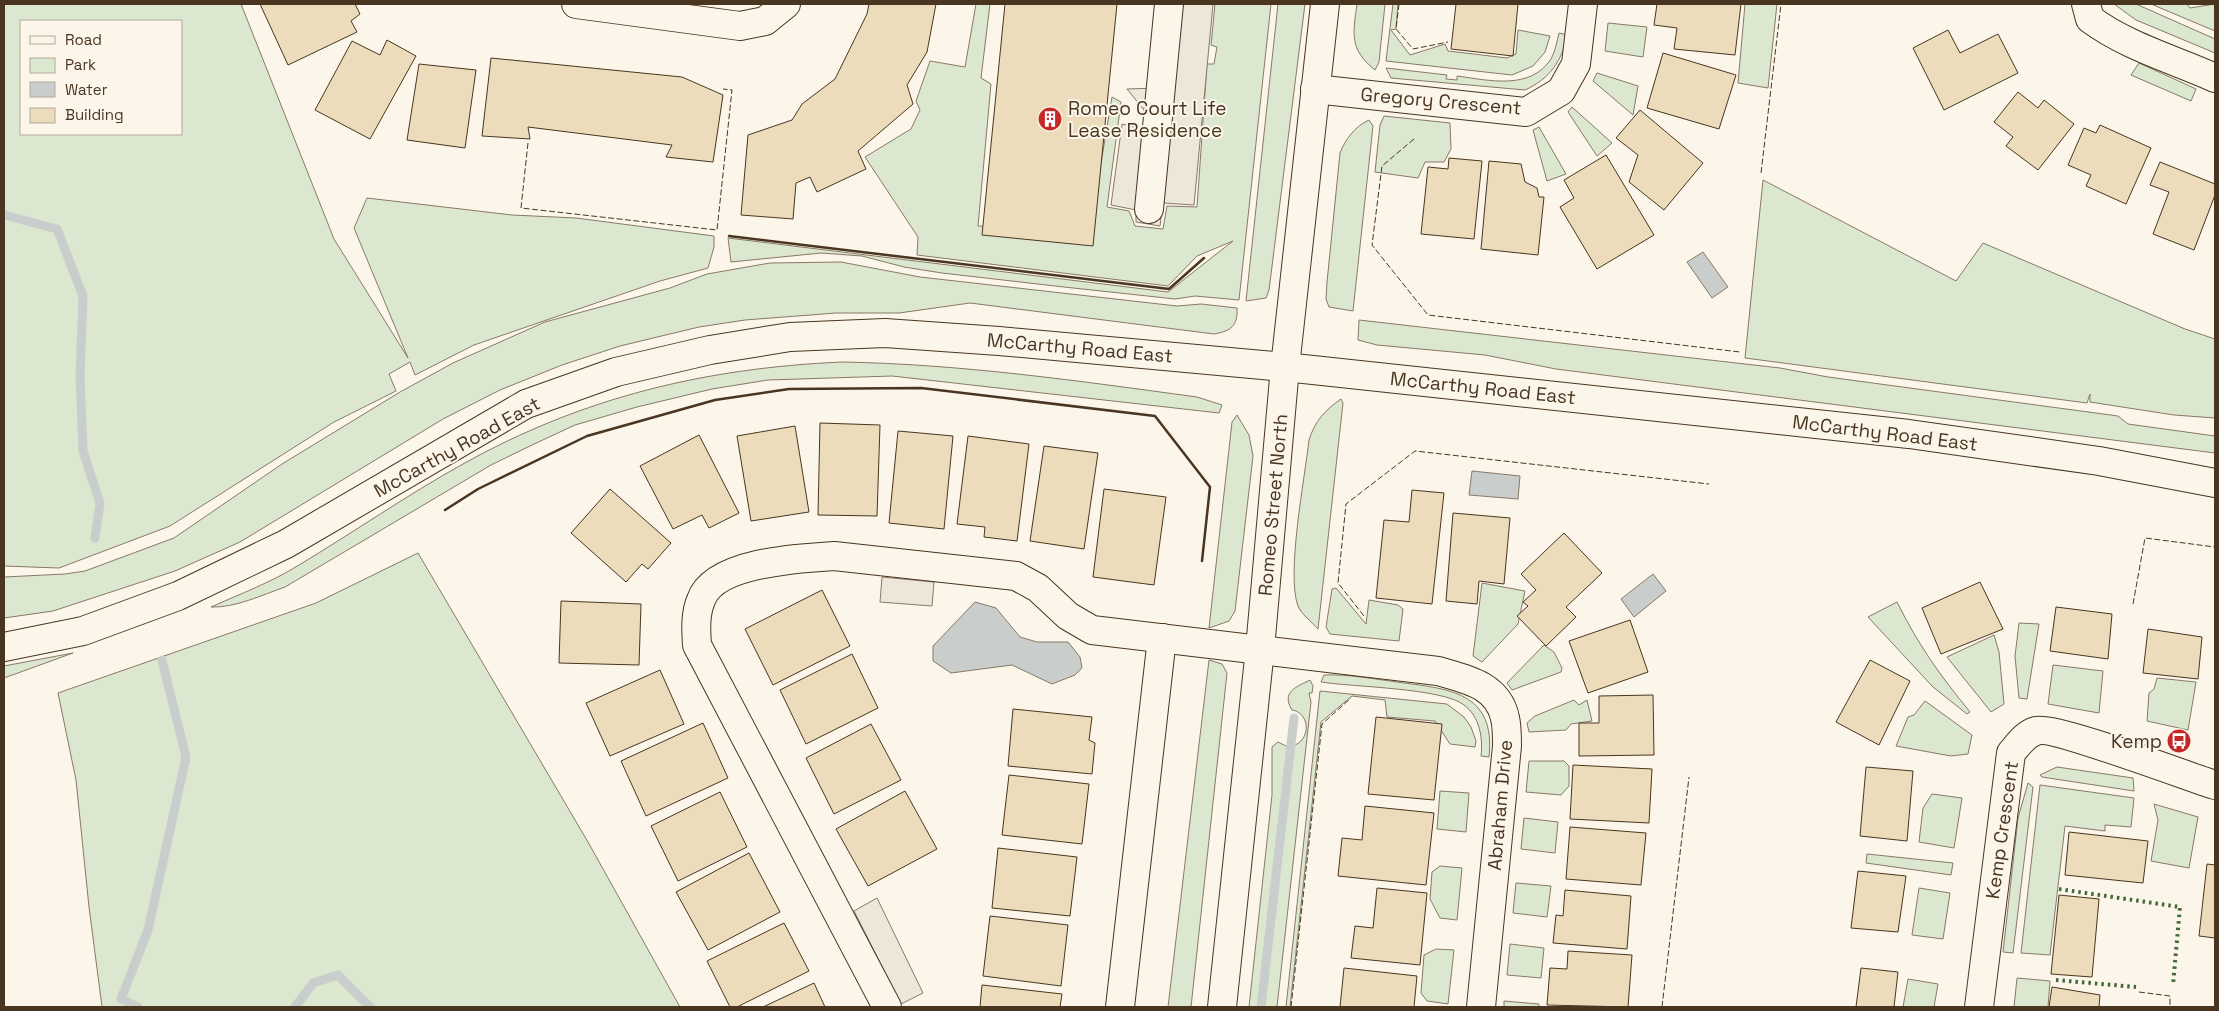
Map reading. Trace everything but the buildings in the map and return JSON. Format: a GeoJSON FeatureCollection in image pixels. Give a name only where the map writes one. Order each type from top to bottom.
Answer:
{"type":"FeatureCollection","features":[{"type":"Feature","properties":{"kind":"street"},"geometry":{"type":"LineString","coordinates":[[576,4],[740,26],[765,22],[786,4]]}},
{"type":"Feature","properties":{"kind":"street"},"geometry":{"type":"LineString","coordinates":[[1149,209],[1169,4]]}},
{"type":"Feature","properties":{"kind":"street","name":"Romeo Street North"},"geometry":{"type":"LineString","coordinates":[[1222,1007],[1260,649],[1285,367],[1325,4]]}},
{"type":"Feature","properties":{"kind":"street","name":"Gregory Crescent"},"geometry":{"type":"LineString","coordinates":[[1315,88],[1526,112],[1561,91],[1576,64],[1583,4]]}},
{"type":"Feature","properties":{"kind":"street"},"geometry":{"type":"LineString","coordinates":[[2086,4],[2090,20],[2096,24],[2133,45],[2215,78]]}},
{"type":"Feature","properties":{"kind":"street","name":"McCarthy Road East"},"geometry":{"type":"LineString","coordinates":[[4,647],[83,631],[178,596],[286,544],[526,404],[616,372],[710,350],[790,337],[885,333],[998,341],[1285,367],[1909,434],[2099,461],[2215,483]]}},
{"type":"Feature","properties":{"kind":"street","name":"Abraham Drive"},"geometry":{"type":"LineString","coordinates":[[887,1007],[697,645],[696,621],[701,598],[713,582],[739,570],[805,558],[834,556],[1016,576],[1038,588],[1068,616],[1092,630],[1438,671],[1474,681],[1497,698],[1506,718],[1507,746],[1481,1007]]}},
{"type":"Feature","properties":{"kind":"street"},"geometry":{"type":"LineString","coordinates":[[1120,1007],[1162,638]]}},
{"type":"Feature","properties":{"kind":"street","name":"Kemp Crescent"},"geometry":{"type":"LineString","coordinates":[[1980,1007],[2011,753],[2022,739],[2037,730],[2065,734],[2215,786]]}},
{"type":"Feature","properties":{"kind":"green space"},"geometry":{"type":"Polygon","coordinates":[[[4,4],[241,4],[334,239],[408,358],[354,228],[367,198],[512,215],[576,218],[714,236],[714,247],[708,268],[660,281],[474,345],[415,375],[410,362],[389,374],[396,391],[334,422],[170,526],[59,568],[4,566],[4,4]]]}},
{"type":"Feature","properties":{"kind":"green space"},"geometry":{"type":"Polygon","coordinates":[[[976,4],[990,4],[981,78],[991,84],[978,226],[1090,229],[1112,97],[1121,102],[1107,207],[1129,211],[1135,226],[1163,229],[1167,206],[1197,207],[1207,64],[1214,64],[1217,47],[1211,45],[1215,4],[1271,4],[1239,300],[1195,296],[1175,299],[942,273],[904,267],[862,256],[821,253],[731,262],[728,238],[1168,292],[1233,241],[1197,256],[1168,286],[917,255],[918,237],[865,157],[911,129],[920,110],[916,101],[930,61],[965,67],[976,4]]]}},
{"type":"Feature","properties":{"kind":"green space"},"geometry":{"type":"Polygon","coordinates":[[[1278,4],[1305,4],[1269,290],[1266,298],[1246,301],[1278,4]]]}},
{"type":"Feature","properties":{"kind":"green space"},"geometry":{"type":"Polygon","coordinates":[[[1357,4],[1385,4],[1379,62],[1375,70],[1357,48],[1354,24],[1357,4]]]}},
{"type":"Feature","properties":{"kind":"green space"},"geometry":{"type":"Polygon","coordinates":[[[1393,4],[1398,4],[1396,29],[1391,30],[1410,55],[1445,44],[1448,51],[1507,58],[1516,54],[1518,30],[1550,36],[1545,52],[1533,66],[1512,75],[1386,61],[1393,4]]]}},
{"type":"Feature","properties":{"kind":"green space"},"geometry":{"type":"Polygon","coordinates":[[[1745,4],[1777,4],[1768,88],[1738,83],[1745,4]]]}},
{"type":"Feature","properties":{"kind":"green space"},"geometry":{"type":"Polygon","coordinates":[[[2114,4],[2136,4],[2215,39],[2215,53],[2136,20],[2114,4]]]}},
{"type":"Feature","properties":{"kind":"green space"},"geometry":{"type":"Polygon","coordinates":[[[2151,4],[2187,4],[2190,8],[2215,4],[2215,31],[2151,4]]]}},
{"type":"Feature","properties":{"kind":"green space"},"geometry":{"type":"Polygon","coordinates":[[[1608,23],[1647,27],[1643,57],[1605,51],[1608,23]]]}},
{"type":"Feature","properties":{"kind":"green space"},"geometry":{"type":"Polygon","coordinates":[[[1559,33],[1568,35],[1562,53],[1554,68],[1542,80],[1525,90],[1391,78],[1386,68],[1447,75],[1446,79],[1457,80],[1457,76],[1495,81],[1520,79],[1532,76],[1551,59],[1559,33]]]}},
{"type":"Feature","properties":{"kind":"green space"},"geometry":{"type":"Polygon","coordinates":[[[2139,63],[2196,89],[2191,101],[2131,75],[2139,63]]]}},
{"type":"Feature","properties":{"kind":"green space"},"geometry":{"type":"Polygon","coordinates":[[[1597,73],[1638,86],[1633,115],[1593,81],[1597,73]]]}},
{"type":"Feature","properties":{"kind":"green space"},"geometry":{"type":"Polygon","coordinates":[[[1572,107],[1612,143],[1597,156],[1568,112],[1572,107]]]}},
{"type":"Feature","properties":{"kind":"green space"},"geometry":{"type":"Polygon","coordinates":[[[1384,116],[1450,123],[1451,149],[1444,162],[1425,162],[1418,178],[1375,172],[1380,125],[1384,116]]]}},
{"type":"Feature","properties":{"kind":"green space"},"geometry":{"type":"Polygon","coordinates":[[[1369,120],[1373,126],[1353,311],[1329,307],[1326,299],[1327,282],[1340,153],[1351,134],[1369,120]]]}},
{"type":"Feature","properties":{"kind":"green space"},"geometry":{"type":"Polygon","coordinates":[[[1539,127],[1566,174],[1547,181],[1533,130],[1539,127]]]}},
{"type":"Feature","properties":{"kind":"green space"},"geometry":{"type":"Polygon","coordinates":[[[1763,180],[1956,281],[1983,243],[2185,329],[2215,339],[2215,418],[2174,415],[2090,402],[2090,394],[2087,403],[1745,358],[1763,180]]]}},
{"type":"Feature","properties":{"kind":"green space"},"geometry":{"type":"Polygon","coordinates":[[[841,262],[920,277],[1177,306],[1201,304],[1237,308],[1237,314],[1232,327],[1214,334],[970,303],[899,313],[836,313],[745,320],[699,327],[620,346],[562,365],[500,390],[443,419],[240,542],[175,571],[53,611],[4,618],[4,577],[65,574],[85,571],[174,538],[282,464],[400,392],[453,363],[545,322],[670,288],[707,274],[770,263],[841,262]]]}},
{"type":"Feature","properties":{"kind":"green space"},"geometry":{"type":"Polygon","coordinates":[[[1359,320],[1780,368],[1828,377],[2118,416],[2128,424],[2215,436],[2215,453],[1556,369],[1485,355],[1377,345],[1358,340],[1359,320]]]}},
{"type":"Feature","properties":{"kind":"green space"},"geometry":{"type":"Polygon","coordinates":[[[842,362],[887,363],[1020,374],[1197,397],[1222,405],[1219,413],[892,376],[768,380],[712,389],[637,407],[575,425],[491,465],[285,587],[239,603],[211,607],[256,588],[289,571],[421,488],[463,464],[508,441],[554,421],[646,390],[694,379],[792,365],[842,362]]]}},
{"type":"Feature","properties":{"kind":"green space"},"geometry":{"type":"Polygon","coordinates":[[[1341,399],[1343,403],[1318,629],[1298,606],[1294,572],[1295,549],[1309,440],[1321,416],[1341,399]]]}},
{"type":"Feature","properties":{"kind":"green space"},"geometry":{"type":"Polygon","coordinates":[[[1237,415],[1249,435],[1253,456],[1235,611],[1229,621],[1209,628],[1232,422],[1237,415]]]}},
{"type":"Feature","properties":{"kind":"green space"},"geometry":{"type":"Polygon","coordinates":[[[418,553],[588,842],[680,1007],[102,1007],[89,907],[76,780],[58,693],[316,603],[418,553]]]}},
{"type":"Feature","properties":{"kind":"green space"},"geometry":{"type":"Polygon","coordinates":[[[1482,583],[1525,591],[1518,624],[1482,662],[1473,656],[1482,583]]]}},
{"type":"Feature","properties":{"kind":"green space"},"geometry":{"type":"Polygon","coordinates":[[[1336,588],[1366,624],[1369,600],[1398,605],[1403,609],[1399,641],[1330,634],[1326,627],[1332,589],[1336,588]]]}},
{"type":"Feature","properties":{"kind":"green space"},"geometry":{"type":"Polygon","coordinates":[[[1897,602],[1930,659],[1970,712],[1967,714],[1933,687],[1868,617],[1897,602]]]}},
{"type":"Feature","properties":{"kind":"green space"},"geometry":{"type":"Polygon","coordinates":[[[2019,623],[2039,624],[2027,699],[2019,698],[2015,656],[2019,623]]]}},
{"type":"Feature","properties":{"kind":"green space"},"geometry":{"type":"Polygon","coordinates":[[[1994,635],[1999,652],[2004,704],[1991,712],[1947,657],[1994,635]]]}},
{"type":"Feature","properties":{"kind":"green space"},"geometry":{"type":"Polygon","coordinates":[[[1544,645],[1554,652],[1562,668],[1561,672],[1512,690],[1507,683],[1544,645]]]}},
{"type":"Feature","properties":{"kind":"green space"},"geometry":{"type":"Polygon","coordinates":[[[73,653],[4,678],[4,666],[73,653]]]}},
{"type":"Feature","properties":{"kind":"green space"},"geometry":{"type":"Polygon","coordinates":[[[1209,660],[1222,664],[1227,673],[1191,1007],[1168,1007],[1209,660]]]}},
{"type":"Feature","properties":{"kind":"green space"},"geometry":{"type":"Polygon","coordinates":[[[2053,665],[2103,671],[2099,713],[2048,704],[2053,665]]]}},
{"type":"Feature","properties":{"kind":"green space"},"geometry":{"type":"Polygon","coordinates":[[[1324,675],[1352,676],[1434,687],[1465,697],[1476,706],[1485,718],[1489,735],[1489,757],[1481,756],[1481,735],[1474,716],[1464,705],[1453,699],[1396,689],[1321,682],[1324,675]]]}},
{"type":"Feature","properties":{"kind":"green space"},"geometry":{"type":"Polygon","coordinates":[[[2157,678],[2196,682],[2188,730],[2147,721],[2149,693],[2154,689],[2157,678]]]}},
{"type":"Feature","properties":{"kind":"green space"},"geometry":{"type":"Polygon","coordinates":[[[1310,680],[1313,686],[1312,693],[1309,693],[1311,702],[1277,1007],[1249,1007],[1272,795],[1272,747],[1278,742],[1290,748],[1304,737],[1306,727],[1304,718],[1297,711],[1292,710],[1288,699],[1289,694],[1295,688],[1310,680]]]}},
{"type":"Feature","properties":{"kind":"green space"},"geometry":{"type":"Polygon","coordinates":[[[1320,691],[1447,704],[1464,717],[1471,727],[1476,741],[1475,747],[1450,744],[1435,721],[1387,717],[1385,700],[1352,696],[1321,722],[1290,1007],[1286,1007],[1320,691]]]}},
{"type":"Feature","properties":{"kind":"green space"},"geometry":{"type":"Polygon","coordinates":[[[1574,700],[1579,705],[1587,700],[1592,721],[1571,724],[1566,730],[1529,732],[1527,723],[1535,716],[1574,700]]]}},
{"type":"Feature","properties":{"kind":"green space"},"geometry":{"type":"Polygon","coordinates":[[[1925,701],[1972,735],[1968,754],[1951,756],[1896,746],[1908,717],[1914,715],[1925,701]]]}},
{"type":"Feature","properties":{"kind":"green space"},"geometry":{"type":"Polygon","coordinates":[[[1529,761],[1564,761],[1569,766],[1569,786],[1561,795],[1526,792],[1529,761]]]}},
{"type":"Feature","properties":{"kind":"green space"},"geometry":{"type":"Polygon","coordinates":[[[2057,767],[2133,778],[2134,791],[2042,777],[2040,775],[2057,767]]]}},
{"type":"Feature","properties":{"kind":"green space"},"geometry":{"type":"Polygon","coordinates":[[[2028,783],[2033,787],[2013,953],[2003,952],[2018,818],[2028,783]]]}},
{"type":"Feature","properties":{"kind":"green space"},"geometry":{"type":"Polygon","coordinates":[[[2040,785],[2134,798],[2131,827],[2105,825],[2105,831],[2065,826],[2050,955],[2021,953],[2040,785]]]}},
{"type":"Feature","properties":{"kind":"green space"},"geometry":{"type":"Polygon","coordinates":[[[1440,791],[1469,793],[1466,832],[1437,829],[1440,791]]]}},
{"type":"Feature","properties":{"kind":"green space"},"geometry":{"type":"Polygon","coordinates":[[[1932,794],[1962,798],[1954,848],[1919,842],[1923,808],[1932,794]]]}},
{"type":"Feature","properties":{"kind":"green space"},"geometry":{"type":"Polygon","coordinates":[[[2154,804],[2198,817],[2189,868],[2151,861],[2158,820],[2154,804]]]}},
{"type":"Feature","properties":{"kind":"green space"},"geometry":{"type":"Polygon","coordinates":[[[1524,818],[1558,822],[1555,853],[1521,849],[1524,818]]]}},
{"type":"Feature","properties":{"kind":"green space"},"geometry":{"type":"Polygon","coordinates":[[[1867,854],[1953,863],[1951,875],[1866,863],[1867,854]]]}},
{"type":"Feature","properties":{"kind":"green space"},"geometry":{"type":"Polygon","coordinates":[[[1440,866],[1462,868],[1457,920],[1440,918],[1430,899],[1432,872],[1440,866]]]}},
{"type":"Feature","properties":{"kind":"green space"},"geometry":{"type":"Polygon","coordinates":[[[1516,883],[1551,886],[1547,917],[1513,913],[1516,883]]]}},
{"type":"Feature","properties":{"kind":"green space"},"geometry":{"type":"Polygon","coordinates":[[[1919,888],[1950,893],[1943,939],[1912,935],[1919,888]]]}},
{"type":"Feature","properties":{"kind":"green space"},"geometry":{"type":"Polygon","coordinates":[[[1510,944],[1544,948],[1541,978],[1507,975],[1510,944]]]}},
{"type":"Feature","properties":{"kind":"green space"},"geometry":{"type":"Polygon","coordinates":[[[1436,949],[1454,950],[1448,1004],[1427,1001],[1421,993],[1424,955],[1436,949]]]}},
{"type":"Feature","properties":{"kind":"green space"},"geometry":{"type":"Polygon","coordinates":[[[2017,978],[2050,981],[2048,1007],[2014,1007],[2017,978]]]}},
{"type":"Feature","properties":{"kind":"green space"},"geometry":{"type":"Polygon","coordinates":[[[1908,979],[1938,984],[1934,1007],[1903,1007],[1908,979]]]}},
{"type":"Feature","properties":{"kind":"green space"},"geometry":{"type":"Polygon","coordinates":[[[1504,1001],[1539,1004],[1539,1007],[1504,1007],[1504,1001]]]}},
{"type":"Feature","properties":{"kind":"shaded area"},"geometry":{"type":"Polygon","coordinates":[[[1164,4],[1213,4],[1194,205],[1163,203],[1160,226],[1136,222],[1136,210],[1111,205],[1122,124],[1148,130],[1148,115],[1127,89],[1157,88],[1164,4]]]}},
{"type":"Feature","properties":{"kind":"shaded area"},"geometry":{"type":"Polygon","coordinates":[[[882,577],[934,582],[932,606],[880,602],[882,577]]]}},
{"type":"Feature","properties":{"kind":"shaded area"},"geometry":{"type":"Polygon","coordinates":[[[877,898],[923,993],[901,1004],[854,911],[877,898]]]}},
{"type":"Feature","properties":{"kind":"water"},"geometry":{"type":"Polygon","coordinates":[[[1703,252],[1728,287],[1712,298],[1687,262],[1703,252]]]}},
{"type":"Feature","properties":{"kind":"water"},"geometry":{"type":"Polygon","coordinates":[[[1472,471],[1520,476],[1518,499],[1469,495],[1472,471]]]}},
{"type":"Feature","properties":{"kind":"water"},"geometry":{"type":"Polygon","coordinates":[[[1653,574],[1666,591],[1634,617],[1621,599],[1653,574]]]}},
{"type":"Feature","properties":{"kind":"water"},"geometry":{"type":"Polygon","coordinates":[[[975,602],[996,608],[1020,637],[1037,642],[1068,642],[1080,657],[1082,668],[1075,675],[1052,684],[1012,665],[951,673],[933,661],[933,646],[975,602]]]}},
{"type":"Feature","properties":{"kind":"waterway"},"geometry":{"type":"LineString","coordinates":[[4,215],[57,229],[83,296],[80,376],[83,451],[100,503],[95,538]]}},
{"type":"Feature","properties":{"kind":"waterway"},"geometry":{"type":"LineString","coordinates":[[138,1007],[121,999],[148,930],[186,757],[162,660]]}},
{"type":"Feature","properties":{"kind":"waterway"},"geometry":{"type":"LineString","coordinates":[[1261,1007],[1294,718]]}},
{"type":"Feature","properties":{"kind":"waterway"},"geometry":{"type":"LineString","coordinates":[[295,1007],[313,983],[338,975],[370,1007]]}},
{"type":"Feature","properties":{"kind":"hedge"},"geometry":{"type":"LineString","coordinates":[[2059,889],[2180,907],[2173,985]]}},
{"type":"Feature","properties":{"kind":"hedge"},"geometry":{"type":"LineString","coordinates":[[2056,980],[2136,987]]}},
{"type":"Feature","properties":{"kind":"fence"},"geometry":{"type":"LineString","coordinates":[[1399,4],[1396,29],[1413,49],[1448,42]]}},
{"type":"Feature","properties":{"kind":"fence"},"geometry":{"type":"LineString","coordinates":[[1761,173],[1781,4]]}},
{"type":"Feature","properties":{"kind":"fence"},"geometry":{"type":"LineString","coordinates":[[528,143],[521,208],[717,230],[732,90],[723,89]]}},
{"type":"Feature","properties":{"kind":"fence"},"geometry":{"type":"LineString","coordinates":[[1414,139],[1382,166],[1372,245],[1428,315],[1740,352]]}},
{"type":"Feature","properties":{"kind":"fence"},"geometry":{"type":"LineString","coordinates":[[1364,616],[1338,583],[1346,504],[1415,451],[1709,484]]}},
{"type":"Feature","properties":{"kind":"fence"},"geometry":{"type":"LineString","coordinates":[[2133,604],[2145,538],[2215,547]]}},
{"type":"Feature","properties":{"kind":"fence"},"geometry":{"type":"LineString","coordinates":[[1291,1007],[1322,724],[1351,698]]}},
{"type":"Feature","properties":{"kind":"fence"},"geometry":{"type":"LineString","coordinates":[[1662,1007],[1689,777]]}},
{"type":"Feature","properties":{"kind":"fence"},"geometry":{"type":"LineString","coordinates":[[2139,992],[2170,996],[2170,1007]]}},
{"type":"Feature","properties":{"kind":"wall"},"geometry":{"type":"LineString","coordinates":[[729,236],[1169,289],[1204,258]]}},
{"type":"Feature","properties":{"kind":"wall"},"geometry":{"type":"LineString","coordinates":[[445,510],[478,489],[587,436],[715,400],[789,389],[921,388],[1155,416],[1210,487],[1202,561]]}},
{"type":"Feature","properties":{"kind":"place","name":"Romeo Court Life Lease Residence"},"geometry":{"type":"Point","coordinates":[1050,119]}},
{"type":"Feature","properties":{"kind":"place","name":"Kemp"},"geometry":{"type":"Point","coordinates":[2179,741]}}]}
